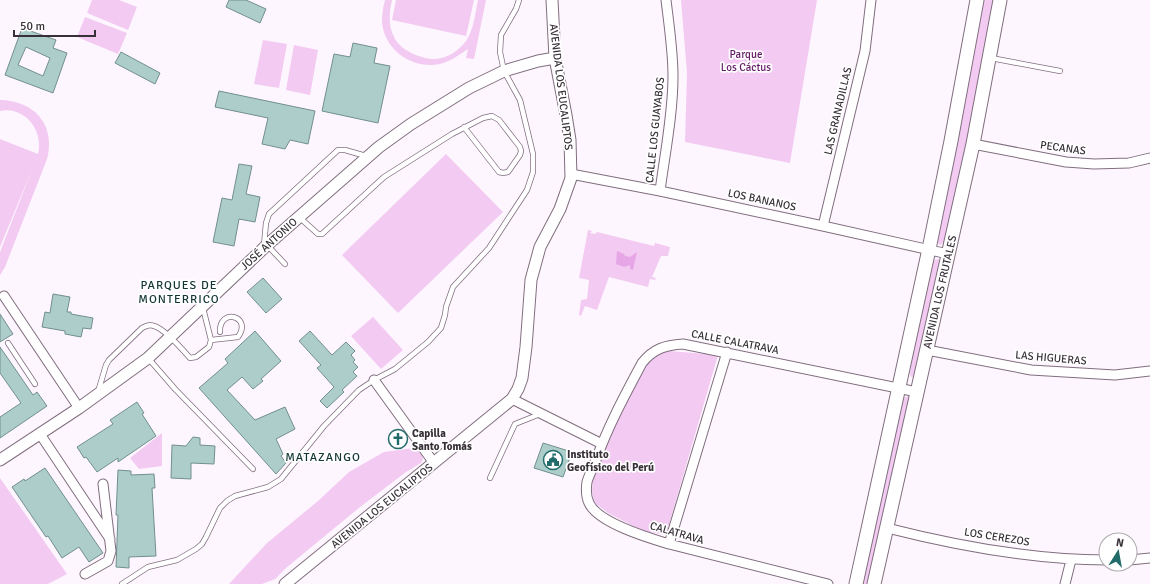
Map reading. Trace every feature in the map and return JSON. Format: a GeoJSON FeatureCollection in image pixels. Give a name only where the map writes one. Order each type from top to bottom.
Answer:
{"type":"FeatureCollection","features":[{"type":"Feature","properties":{"kind":"main road","name":"AVENIDA LOS FRUTALES"},"geometry":{"type":"LineString","coordinates":[[856,584],[951,141],[977,0]]}},
{"type":"Feature","properties":{"kind":"main road","name":"AVENIDA LOS FRUTALES"},"geometry":{"type":"LineString","coordinates":[[874,584],[973,144],[1000,0]]}},
{"type":"Feature","properties":{"kind":"street","name":"AVENIDA LOS EUCALIPTOS"},"geometry":{"type":"LineString","coordinates":[[286,584],[512,399],[518,389],[522,378],[526,347],[531,280],[540,247],[560,209],[571,178],[570,140],[555,58],[552,0]]}},
{"type":"Feature","properties":{"kind":"street","name":"CALLE LOS GUAYABOS"},"geometry":{"type":"LineString","coordinates":[[660,191],[671,110],[673,75],[666,0]]}},
{"type":"Feature","properties":{"kind":"street","name":"LAS GRANADILLAS"},"geometry":{"type":"LineString","coordinates":[[823,226],[865,51],[871,0]]}},
{"type":"Feature","properties":{"kind":"street","name":"JOSÉ ANTONIO"},"geometry":{"type":"LineString","coordinates":[[0,460],[97,396],[148,358],[266,246],[385,143],[423,116],[469,88],[504,71],[538,61],[555,58]]}},
{"type":"Feature","properties":{"kind":"street","name":"PECANAS"},"geometry":{"type":"LineString","coordinates":[[973,144],[1066,162],[1094,164],[1129,163],[1150,158]]}},
{"type":"Feature","properties":{"kind":"street","name":"LOS BANANOS"},"geometry":{"type":"LineString","coordinates":[[571,174],[660,191],[948,254]]}},
{"type":"Feature","properties":{"kind":"street"},"geometry":{"type":"LineString","coordinates":[[4,296],[79,408]]}},
{"type":"Feature","properties":{"kind":"street","name":"CALLE CALATRAVA"},"geometry":{"type":"LineString","coordinates":[[602,444],[642,363],[650,354],[670,344],[683,344],[727,352],[917,392]]}},
{"type":"Feature","properties":{"kind":"street","name":"LAS HIGUERAS"},"geometry":{"type":"LineString","coordinates":[[927,350],[1031,370],[1115,375],[1150,371]]}},
{"type":"Feature","properties":{"kind":"street"},"geometry":{"type":"LineString","coordinates":[[669,544],[727,352]]}},
{"type":"Feature","properties":{"kind":"street"},"geometry":{"type":"LineString","coordinates":[[374,380],[434,463]]}},
{"type":"Feature","properties":{"kind":"street"},"geometry":{"type":"LineString","coordinates":[[512,399],[602,444]]}},
{"type":"Feature","properties":{"kind":"street"},"geometry":{"type":"LineString","coordinates":[[40,434],[110,539]]}},
{"type":"Feature","properties":{"kind":"street","name":"CALATRAVA"},"geometry":{"type":"LineString","coordinates":[[602,444],[588,482],[586,492],[593,510],[614,524],[648,538],[669,544],[828,584]]}},
{"type":"Feature","properties":{"kind":"street"},"geometry":{"type":"LineString","coordinates":[[85,574],[108,561],[111,550],[103,484]]}},
{"type":"Feature","properties":{"kind":"street","name":"LOS CEREZOS"},"geometry":{"type":"LineString","coordinates":[[887,528],[978,548],[1071,560],[1098,560]]}},
{"type":"Feature","properties":{"kind":"street"},"geometry":{"type":"LineString","coordinates":[[1138,559],[1150,558]]}},
{"type":"Feature","properties":{"kind":"street"},"geometry":{"type":"LineString","coordinates":[[1065,584],[1071,560]]}},
{"type":"Feature","properties":{"kind":"lane"},"geometry":{"type":"LineString","coordinates":[[122,584],[148,567],[177,560],[196,549],[202,544],[220,508],[227,500],[235,496],[268,487],[282,478],[324,426],[359,390],[374,380],[395,370],[428,342],[441,328],[452,287],[489,248],[527,190],[534,172],[533,154],[520,100],[504,71],[500,52],[501,35],[516,9],[519,0]]}},
{"type":"Feature","properties":{"kind":"lane"},"geometry":{"type":"LineString","coordinates":[[990,58],[1060,71]]}},
{"type":"Feature","properties":{"kind":"lane"},"geometry":{"type":"LineString","coordinates":[[299,217],[318,234],[322,234],[384,177],[464,127],[492,116],[499,120],[520,147],[520,155],[508,172],[499,172],[464,127]]}},
{"type":"Feature","properties":{"kind":"lane"},"geometry":{"type":"LineString","coordinates":[[285,264],[266,246],[266,223],[269,214],[338,150],[345,150],[368,157]]}},
{"type":"Feature","properties":{"kind":"lane"},"geometry":{"type":"LineString","coordinates":[[97,396],[106,365],[109,360],[142,328],[154,326],[170,337],[190,358],[193,358],[209,347],[211,340],[203,306]]}},
{"type":"Feature","properties":{"kind":"lane"},"geometry":{"type":"LineString","coordinates":[[211,340],[238,337],[242,329],[242,325],[240,321],[231,316],[222,322],[220,332]]}},
{"type":"Feature","properties":{"kind":"lane"},"geometry":{"type":"LineString","coordinates":[[8,343],[35,384]]}},
{"type":"Feature","properties":{"kind":"lane"},"geometry":{"type":"LineString","coordinates":[[148,358],[175,389],[253,469]]}},
{"type":"Feature","properties":{"kind":"lane"},"geometry":{"type":"LineString","coordinates":[[490,478],[515,424],[541,413]]}},
{"type":"Feature","properties":{"kind":"green space"},"geometry":{"type":"Polygon","coordinates":[[[92,0],[119,0],[137,7],[128,30],[87,13],[92,0]]]}},
{"type":"Feature","properties":{"kind":"green space"},"geometry":{"type":"Polygon","coordinates":[[[385,0],[392,0],[390,25],[398,43],[412,54],[424,58],[439,59],[456,51],[466,41],[473,26],[478,0],[486,0],[474,59],[466,58],[468,49],[455,58],[440,64],[420,64],[410,61],[402,56],[388,41],[384,32],[382,19],[385,0]]]}},
{"type":"Feature","properties":{"kind":"green space"},"geometry":{"type":"Polygon","coordinates":[[[396,0],[474,0],[466,36],[392,20],[396,0]]]}},
{"type":"Feature","properties":{"kind":"green space","name":"Parque Los Cáctus"},"geometry":{"type":"Polygon","coordinates":[[[681,0],[817,0],[790,163],[685,142],[687,73],[681,0]]]}},
{"type":"Feature","properties":{"kind":"green space"},"geometry":{"type":"Polygon","coordinates":[[[982,0],[994,0],[967,143],[945,242],[940,245],[935,241],[982,0]]]}},
{"type":"Feature","properties":{"kind":"green space"},"geometry":{"type":"Polygon","coordinates":[[[85,17],[127,33],[118,54],[77,37],[85,17]]]}},
{"type":"Feature","properties":{"kind":"green space"},"geometry":{"type":"Polygon","coordinates":[[[263,40],[287,44],[279,88],[254,84],[263,40]]]}},
{"type":"Feature","properties":{"kind":"green space"},"geometry":{"type":"Polygon","coordinates":[[[294,45],[318,50],[310,95],[286,90],[294,45]]]}},
{"type":"Feature","properties":{"kind":"green space"},"geometry":{"type":"Polygon","coordinates":[[[0,100],[12,101],[23,105],[40,117],[45,125],[49,146],[47,159],[5,267],[0,275],[0,252],[33,167],[0,247],[0,139],[38,154],[39,145],[38,137],[31,122],[25,116],[17,112],[9,110],[0,111],[0,100]]]}},
{"type":"Feature","properties":{"kind":"green space"},"geometry":{"type":"Polygon","coordinates":[[[446,154],[503,212],[398,313],[342,255],[446,154]]]}},
{"type":"Feature","properties":{"kind":"green space"},"geometry":{"type":"Polygon","coordinates":[[[588,230],[592,231],[590,233],[595,234],[597,232],[654,246],[655,243],[670,247],[668,256],[661,256],[652,277],[656,278],[655,280],[650,279],[648,287],[609,277],[597,310],[585,306],[581,316],[579,315],[581,300],[587,299],[589,280],[579,278],[588,230]]]}},
{"type":"Feature","properties":{"kind":"green space"},"geometry":{"type":"Polygon","coordinates":[[[938,259],[941,262],[916,377],[911,377],[910,374],[913,348],[932,261],[938,259]]]}},
{"type":"Feature","properties":{"kind":"green space"},"geometry":{"type":"Polygon","coordinates":[[[373,317],[403,350],[381,369],[351,336],[373,317]]]}},
{"type":"Feature","properties":{"kind":"green space"},"geometry":{"type":"Polygon","coordinates":[[[670,351],[718,355],[666,535],[643,531],[608,513],[594,502],[592,490],[593,477],[612,428],[651,356],[670,351]]]}},
{"type":"Feature","properties":{"kind":"green space"},"geometry":{"type":"Polygon","coordinates":[[[909,396],[913,399],[870,584],[862,584],[903,398],[909,396]]]}},
{"type":"Feature","properties":{"kind":"green space"},"geometry":{"type":"Polygon","coordinates":[[[162,433],[162,466],[139,469],[130,458],[162,433]]]}},
{"type":"Feature","properties":{"kind":"green space"},"geometry":{"type":"Polygon","coordinates":[[[414,448],[422,455],[423,459],[421,463],[406,472],[360,507],[286,568],[275,579],[262,584],[229,584],[267,543],[318,501],[349,472],[384,452],[414,448]]]}},
{"type":"Feature","properties":{"kind":"green space"},"geometry":{"type":"Polygon","coordinates":[[[0,478],[67,574],[48,584],[0,584],[0,478]]]}},
{"type":"Feature","properties":{"kind":"shaded area"},"geometry":{"type":"Polygon","coordinates":[[[617,251],[630,257],[637,252],[633,270],[630,269],[630,265],[624,267],[616,264],[617,251]]]}},
{"type":"Feature","properties":{"kind":"building"},"geometry":{"type":"Polygon","coordinates":[[[229,0],[246,0],[266,9],[260,23],[226,7],[229,0]]]}},
{"type":"Feature","properties":{"kind":"building"},"geometry":{"type":"Polygon","coordinates":[[[22,28],[56,40],[53,48],[67,53],[53,93],[5,75],[22,28]],[[26,47],[18,65],[43,76],[50,58],[26,47]]]}},
{"type":"Feature","properties":{"kind":"building"},"geometry":{"type":"Polygon","coordinates":[[[353,43],[377,48],[374,63],[390,66],[378,123],[322,111],[334,54],[350,57],[353,43]]]}},
{"type":"Feature","properties":{"kind":"building"},"geometry":{"type":"Polygon","coordinates":[[[121,52],[160,73],[155,84],[115,63],[121,52]]]}},
{"type":"Feature","properties":{"kind":"building"},"geometry":{"type":"Polygon","coordinates":[[[219,91],[315,111],[308,144],[290,140],[285,149],[262,144],[268,118],[215,107],[219,91]]]}},
{"type":"Feature","properties":{"kind":"building"},"geometry":{"type":"Polygon","coordinates":[[[239,164],[252,166],[246,194],[260,197],[255,222],[239,219],[234,246],[213,242],[222,198],[232,200],[239,164]]]}},
{"type":"Feature","properties":{"kind":"building"},"geometry":{"type":"Polygon","coordinates":[[[263,278],[282,299],[266,313],[247,292],[263,278]]]}},
{"type":"Feature","properties":{"kind":"building"},"geometry":{"type":"Polygon","coordinates":[[[53,294],[70,297],[67,312],[93,318],[91,329],[83,328],[81,337],[65,334],[65,331],[42,327],[45,312],[50,313],[53,294]]]}},
{"type":"Feature","properties":{"kind":"building"},"geometry":{"type":"Polygon","coordinates":[[[0,314],[13,334],[0,342],[0,314]]]}},
{"type":"Feature","properties":{"kind":"building"},"geometry":{"type":"Polygon","coordinates":[[[255,331],[281,361],[261,379],[263,381],[253,389],[242,377],[227,390],[255,420],[285,407],[295,429],[276,439],[283,454],[281,456],[286,463],[276,474],[199,388],[228,363],[225,359],[255,331]]]}},
{"type":"Feature","properties":{"kind":"building"},"geometry":{"type":"Polygon","coordinates":[[[310,331],[332,355],[346,342],[355,351],[351,355],[355,360],[353,362],[358,367],[353,372],[357,376],[342,390],[344,392],[327,408],[320,401],[334,387],[317,368],[321,365],[299,341],[310,331]]]}},
{"type":"Feature","properties":{"kind":"building"},"geometry":{"type":"Polygon","coordinates":[[[0,347],[33,395],[37,392],[47,406],[0,438],[0,417],[21,403],[0,373],[0,347]]]}},
{"type":"Feature","properties":{"kind":"building"},"geometry":{"type":"Polygon","coordinates":[[[137,402],[144,413],[142,414],[156,436],[118,462],[118,458],[97,472],[86,457],[84,458],[77,447],[113,424],[110,420],[137,402]]]}},
{"type":"Feature","properties":{"kind":"building"},"geometry":{"type":"Polygon","coordinates":[[[193,437],[200,438],[200,445],[215,446],[214,464],[191,463],[191,479],[171,478],[172,445],[186,446],[193,437]]]}},
{"type":"Feature","properties":{"kind":"building","name":"Instituto Geofísico del Perú"},"geometry":{"type":"Polygon","coordinates":[[[543,443],[572,452],[563,477],[534,468],[543,443]]]}},
{"type":"Feature","properties":{"kind":"building"},"geometry":{"type":"Polygon","coordinates":[[[45,468],[103,553],[89,562],[79,547],[62,558],[48,536],[46,537],[12,487],[24,479],[25,481],[45,468]]]}},
{"type":"Feature","properties":{"kind":"building"},"geometry":{"type":"Polygon","coordinates":[[[118,470],[131,471],[131,475],[154,474],[155,488],[152,488],[156,556],[129,557],[129,568],[116,567],[118,470]]]}},
{"type":"Feature","properties":{"kind":"place","name":"Capilla Santo Tomás"},"geometry":{"type":"Point","coordinates":[398,439]}},
{"type":"Feature","properties":{"kind":"place","name":"Instituto Geofísico del Perú"},"geometry":{"type":"Point","coordinates":[553,460]}},
{"type":"Feature","properties":{"kind":"district","name":"PARQUES DE MONTERRICO"},"geometry":{"type":"Point","coordinates":[179,292]}},
{"type":"Feature","properties":{"kind":"district","name":"MATAZANGO"},"geometry":{"type":"Point","coordinates":[323,457]}}]}
